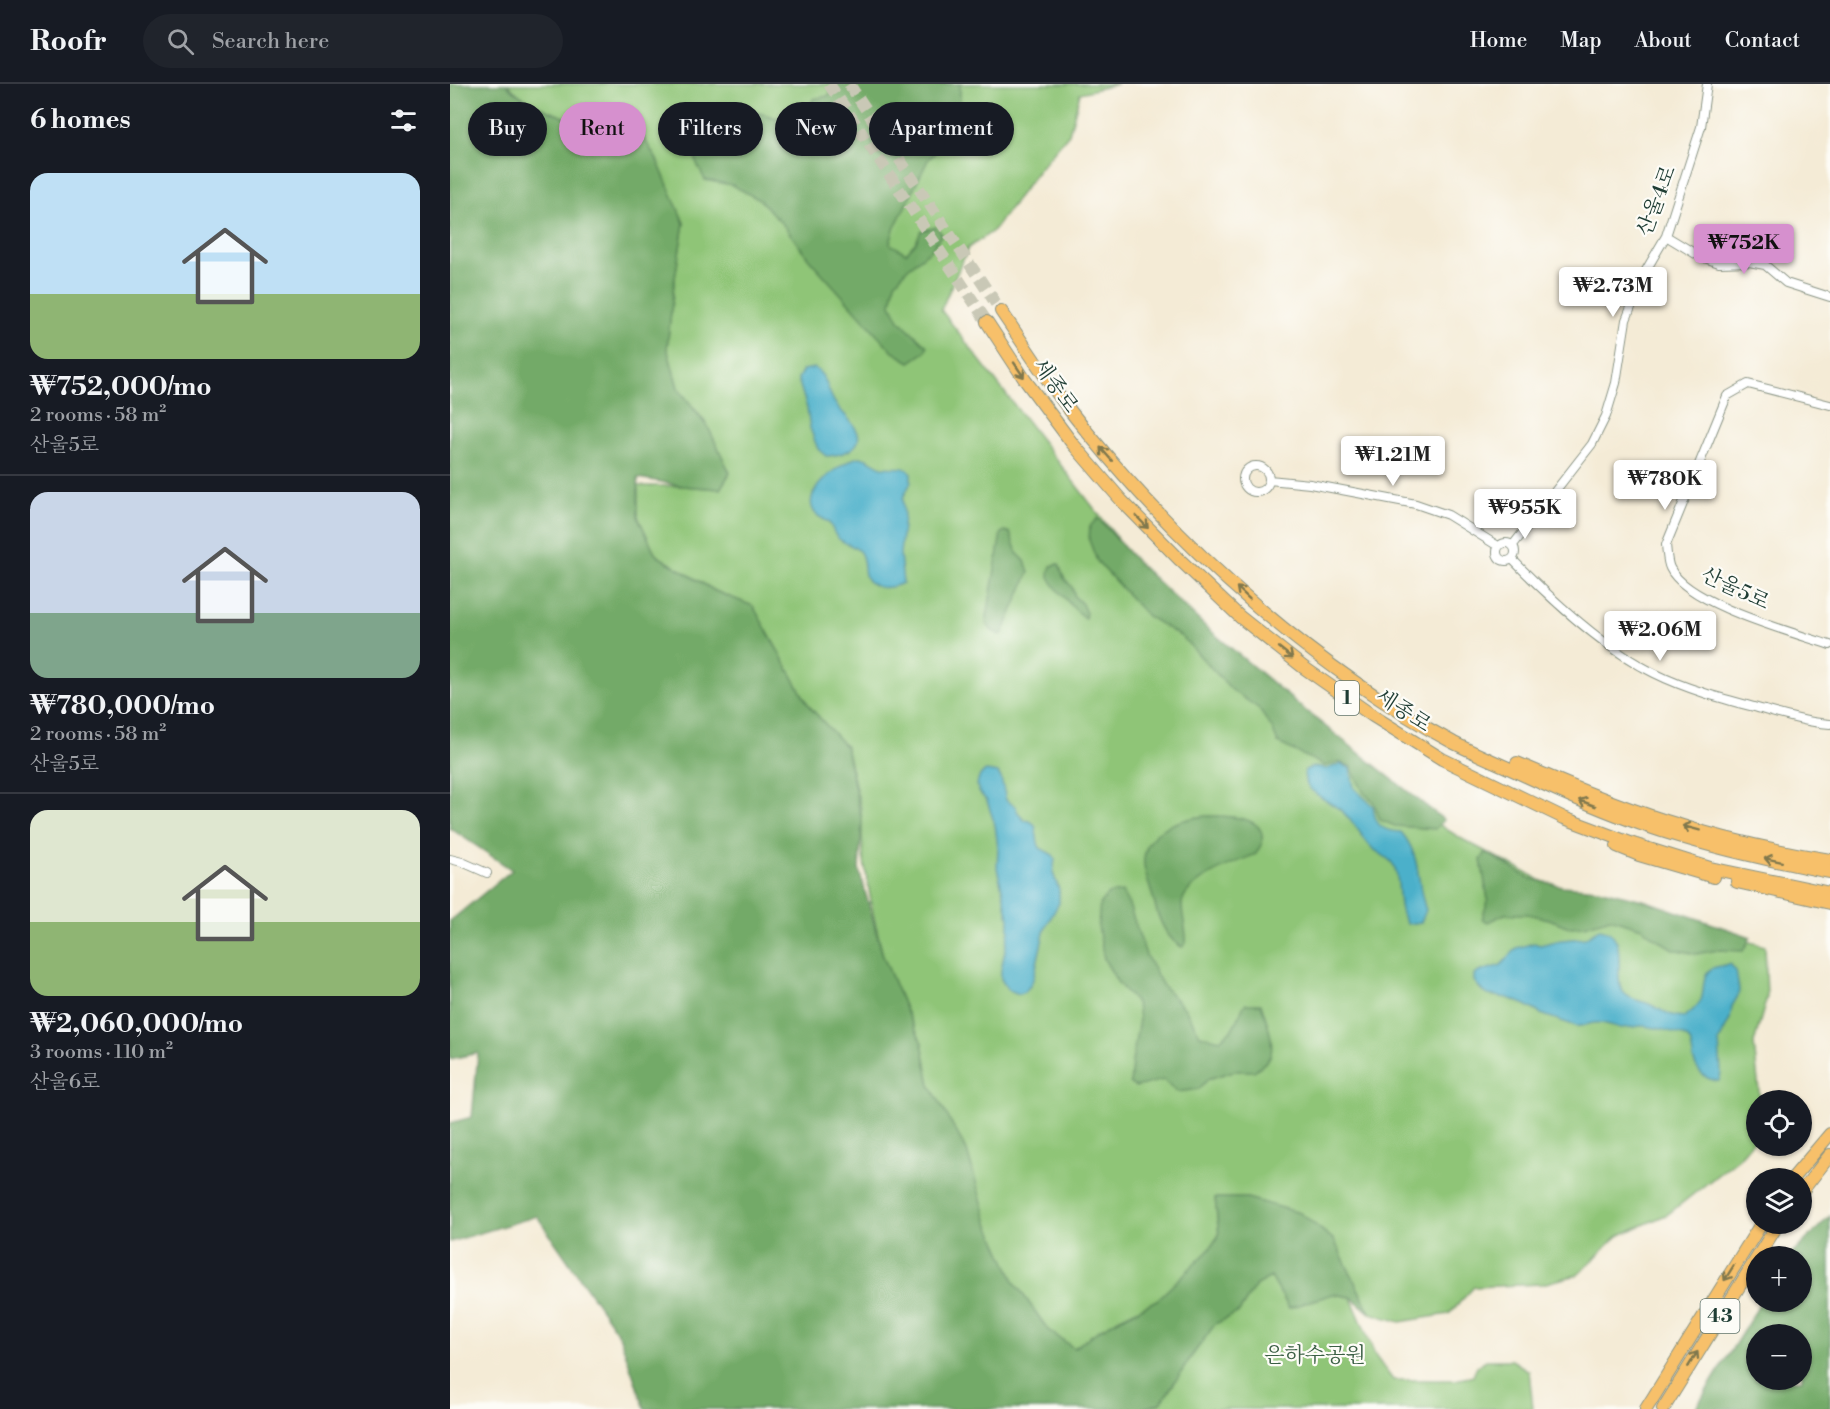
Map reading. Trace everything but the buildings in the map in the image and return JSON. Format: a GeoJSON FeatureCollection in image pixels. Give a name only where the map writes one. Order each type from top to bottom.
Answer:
{"type":"FeatureCollection","features":[{"type":"Feature","properties":{"kind":"highway","name":"세종로"},"geometry":{"type":"LineString","coordinates":[[1001,311],[1040,369],[1087,432],[1133,486],[1190,544],[1261,609],[1315,652],[1385,701],[1455,743],[1576,799],[1632,821],[1718,848],[1830,872]]}},
{"type":"Feature","properties":{"kind":"highway","name":"세종로"},"geometry":{"type":"LineString","coordinates":[[987,322],[1025,380],[1072,442],[1122,501],[1180,561],[1258,631],[1303,667],[1373,716],[1442,759],[1563,818],[1636,845],[1710,867],[1830,893]]}},
{"type":"Feature","properties":{"kind":"highway"},"geometry":{"type":"LineString","coordinates":[[1385,701],[1471,744],[1564,783],[1665,821],[1752,845],[1830,861]]}},
{"type":"Feature","properties":{"kind":"highway"},"geometry":{"type":"LineString","coordinates":[[1373,716],[1432,758],[1467,778],[1568,826],[1639,855],[1695,872],[1830,903]]}},
{"type":"Feature","properties":{"kind":"highway"},"geometry":{"type":"LineString","coordinates":[[1801,1168],[1830,1134]]}},
{"type":"Feature","properties":{"kind":"highway"},"geometry":{"type":"LineString","coordinates":[[1812,1178],[1830,1155]]}},
{"type":"Feature","properties":{"kind":"highway","name":"43"},"geometry":{"type":"LineString","coordinates":[[1646,1409],[1755,1234]]}},
{"type":"Feature","properties":{"kind":"highway","name":"43"},"geometry":{"type":"LineString","coordinates":[[1663,1409],[1772,1234]]}},
{"type":"Feature","properties":{"kind":"street","name":"산울4로"},"geometry":{"type":"LineString","coordinates":[[1513,545],[1592,444],[1606,416],[1616,383],[1626,320],[1645,272],[1666,236],[1701,127],[1707,84]]}},
{"type":"Feature","properties":{"kind":"street"},"geometry":{"type":"LineString","coordinates":[[1666,236],[1699,256],[1719,263],[1749,262],[1765,265],[1786,284],[1830,297]]}},
{"type":"Feature","properties":{"kind":"street","name":"산울5로"},"geometry":{"type":"LineString","coordinates":[[1830,405],[1748,384],[1727,396],[1666,545],[1670,568],[1686,587],[1726,609],[1830,645]]}},
{"type":"Feature","properties":{"kind":"street"},"geometry":{"type":"LineString","coordinates":[[1269,480],[1310,484],[1416,504],[1448,515],[1498,546]]}},
{"type":"Feature","properties":{"kind":"street"},"geometry":{"type":"LineString","coordinates":[[1498,546],[1505,542],[1513,545],[1515,551],[1512,559]]}},
{"type":"Feature","properties":{"kind":"street"},"geometry":{"type":"LineString","coordinates":[[1498,546],[1497,554],[1500,559],[1506,561],[1512,559]]}},
{"type":"Feature","properties":{"kind":"street"},"geometry":{"type":"LineString","coordinates":[[1512,559],[1603,641],[1653,673],[1721,698],[1796,718],[1830,724]]}},
{"type":"Feature","properties":{"kind":"street"},"geometry":{"type":"LineString","coordinates":[[450,859],[487,873]]}},
{"type":"Feature","properties":{"kind":"green space"},"geometry":{"type":"Polygon","coordinates":[[[450,84],[506,84],[530,102],[468,102],[468,156],[547,156],[547,110],[559,115],[559,156],[646,156],[646,141],[657,160],[684,223],[667,348],[678,388],[709,429],[730,473],[720,489],[683,486],[638,478],[638,517],[656,555],[715,591],[753,606],[809,706],[846,747],[862,821],[859,870],[883,956],[922,1043],[930,1085],[967,1151],[988,1223],[1015,1283],[1048,1330],[1074,1348],[1099,1330],[1157,1300],[1209,1250],[1219,1235],[1215,1198],[1247,1198],[1300,1213],[1334,1240],[1370,1313],[1351,1297],[1333,1294],[1289,1308],[1271,1277],[1256,1285],[1239,1312],[1215,1324],[1161,1403],[1141,1409],[645,1409],[619,1335],[537,1216],[450,1242],[450,1123],[472,1117],[478,1053],[450,1059],[450,921],[512,870],[450,828],[450,84]]]}},
{"type":"Feature","properties":{"kind":"green space"},"geometry":{"type":"Polygon","coordinates":[[[508,84],[1117,84],[1080,93],[1069,134],[1039,169],[993,231],[968,248],[941,310],[1117,538],[1157,599],[1351,762],[1427,817],[1462,839],[1559,890],[1765,946],[1767,997],[1754,1043],[1759,1090],[1746,1090],[1746,1150],[1739,1158],[1668,1214],[1618,1236],[1577,1275],[1542,1284],[1474,1287],[1449,1314],[1400,1322],[1370,1313],[1334,1240],[1300,1213],[1247,1198],[1215,1198],[1219,1235],[1201,1262],[1157,1300],[1118,1319],[1074,1348],[1048,1330],[1015,1283],[978,1203],[967,1151],[930,1085],[922,1043],[883,956],[863,856],[861,809],[846,747],[809,706],[753,606],[715,591],[656,555],[638,517],[634,486],[720,489],[730,473],[705,422],[678,388],[667,348],[684,223],[657,160],[646,142],[646,102],[559,102],[559,116],[547,110],[547,102],[531,102],[508,84]]]}},
{"type":"Feature","properties":{"kind":"green space"},"geometry":{"type":"Polygon","coordinates":[[[837,84],[960,84],[960,102],[869,102],[869,156],[932,156],[894,229],[890,244],[906,253],[916,242],[921,231],[936,227],[942,234],[931,250],[908,268],[895,283],[891,304],[899,320],[927,346],[925,352],[910,362],[893,352],[809,259],[785,227],[760,200],[732,185],[705,180],[697,164],[695,156],[763,156],[763,114],[775,118],[775,156],[857,156],[857,102],[812,102],[813,99],[828,96],[837,84]]]}},
{"type":"Feature","properties":{"kind":"green space"},"geometry":{"type":"Polygon","coordinates":[[[1098,518],[1138,563],[1206,627],[1306,711],[1444,820],[1435,829],[1395,826],[1380,820],[1373,801],[1364,793],[1350,766],[1338,762],[1325,766],[1278,743],[1272,728],[1258,708],[1232,690],[1182,637],[1147,616],[1097,561],[1089,540],[1090,526],[1098,518]]]}},
{"type":"Feature","properties":{"kind":"green space"},"geometry":{"type":"Polygon","coordinates":[[[1005,531],[1010,533],[1017,553],[1025,561],[1029,572],[1003,633],[1000,635],[992,631],[986,623],[1001,533],[1005,531]]]}},
{"type":"Feature","properties":{"kind":"green space"},"geometry":{"type":"Polygon","coordinates":[[[1059,564],[1064,578],[1082,604],[1086,613],[1085,618],[1064,598],[1049,576],[1051,566],[1059,564]]]}},
{"type":"Feature","properties":{"kind":"green space"},"geometry":{"type":"Polygon","coordinates":[[[1206,816],[1242,818],[1250,821],[1261,832],[1262,843],[1256,854],[1200,880],[1184,896],[1182,905],[1186,943],[1182,947],[1171,938],[1160,921],[1144,865],[1145,853],[1155,835],[1164,828],[1184,820],[1206,816]]]}},
{"type":"Feature","properties":{"kind":"green space"},"geometry":{"type":"Polygon","coordinates":[[[1486,852],[1528,878],[1562,886],[1598,889],[1643,900],[1751,937],[1743,951],[1718,950],[1696,954],[1673,949],[1642,928],[1610,918],[1585,926],[1569,927],[1527,914],[1505,914],[1488,922],[1482,919],[1488,900],[1481,860],[1486,852]]]}},
{"type":"Feature","properties":{"kind":"green space"},"geometry":{"type":"Polygon","coordinates":[[[1122,892],[1129,905],[1146,955],[1163,986],[1186,1010],[1200,1035],[1220,1040],[1232,1029],[1245,1004],[1261,1004],[1272,1046],[1269,1058],[1254,1071],[1234,1071],[1208,1079],[1199,1089],[1178,1092],[1163,1080],[1136,1087],[1130,1084],[1139,1019],[1137,1004],[1118,983],[1104,959],[1098,926],[1100,903],[1108,894],[1122,892]]]}},
{"type":"Feature","properties":{"kind":"green space"},"geometry":{"type":"Polygon","coordinates":[[[1830,1216],[1830,1409],[1695,1409],[1746,1326],[1746,1390],[1812,1390],[1812,1324],[1747,1324],[1755,1312],[1812,1312],[1812,1246],[1800,1246],[1830,1216]]]}},
{"type":"Feature","properties":{"kind":"green space","name":"은하수공원"},"geometry":{"type":"Polygon","coordinates":[[[1271,1276],[1289,1308],[1333,1294],[1351,1297],[1376,1357],[1393,1380],[1455,1380],[1473,1376],[1477,1366],[1486,1360],[1512,1360],[1529,1371],[1533,1409],[1141,1409],[1161,1403],[1215,1324],[1239,1312],[1256,1285],[1271,1276]]]}},
{"type":"Feature","properties":{"kind":"water"},"geometry":{"type":"Polygon","coordinates":[[[814,368],[822,375],[835,403],[858,433],[856,445],[840,454],[826,456],[818,449],[810,428],[807,408],[798,379],[803,370],[814,368]]]}},
{"type":"Feature","properties":{"kind":"water"},"geometry":{"type":"Polygon","coordinates":[[[858,457],[882,467],[901,468],[911,473],[911,482],[903,498],[904,516],[900,554],[903,583],[896,586],[879,587],[868,581],[862,555],[854,547],[837,537],[830,524],[815,513],[812,505],[817,487],[824,479],[842,465],[858,457]]]}},
{"type":"Feature","properties":{"kind":"water"},"geometry":{"type":"Polygon","coordinates":[[[1341,764],[1350,768],[1354,788],[1373,806],[1375,818],[1380,826],[1401,832],[1408,841],[1416,860],[1426,910],[1421,922],[1407,924],[1403,917],[1398,880],[1392,863],[1372,848],[1343,812],[1315,793],[1306,783],[1305,770],[1312,767],[1326,769],[1341,764]]]}},
{"type":"Feature","properties":{"kind":"water"},"geometry":{"type":"Polygon","coordinates":[[[986,771],[998,773],[1006,800],[1016,807],[1024,820],[1035,825],[1040,848],[1053,855],[1055,859],[1053,873],[1059,890],[1059,903],[1045,928],[1034,977],[1030,986],[1019,994],[1008,990],[1001,979],[1009,918],[997,868],[998,848],[995,825],[987,801],[977,786],[981,774],[986,771]]]}},
{"type":"Feature","properties":{"kind":"water"},"geometry":{"type":"Polygon","coordinates":[[[1599,929],[1609,932],[1615,939],[1618,947],[1620,986],[1624,993],[1630,998],[1674,1016],[1684,1017],[1698,1005],[1706,975],[1711,969],[1730,964],[1736,971],[1738,996],[1719,1041],[1721,1073],[1719,1081],[1709,1079],[1700,1072],[1694,1060],[1691,1044],[1682,1035],[1644,1026],[1621,1028],[1597,1023],[1576,1026],[1541,1014],[1508,998],[1488,995],[1474,981],[1474,975],[1501,965],[1517,948],[1534,943],[1540,945],[1585,938],[1599,929]]]}},
{"type":"Feature","properties":{"kind":"tunnel"},"geometry":{"type":"LineString","coordinates":[[829,84],[987,322]]}},
{"type":"Feature","properties":{"kind":"tunnel"},"geometry":{"type":"LineString","coordinates":[[849,84],[1001,311]]}}]}
